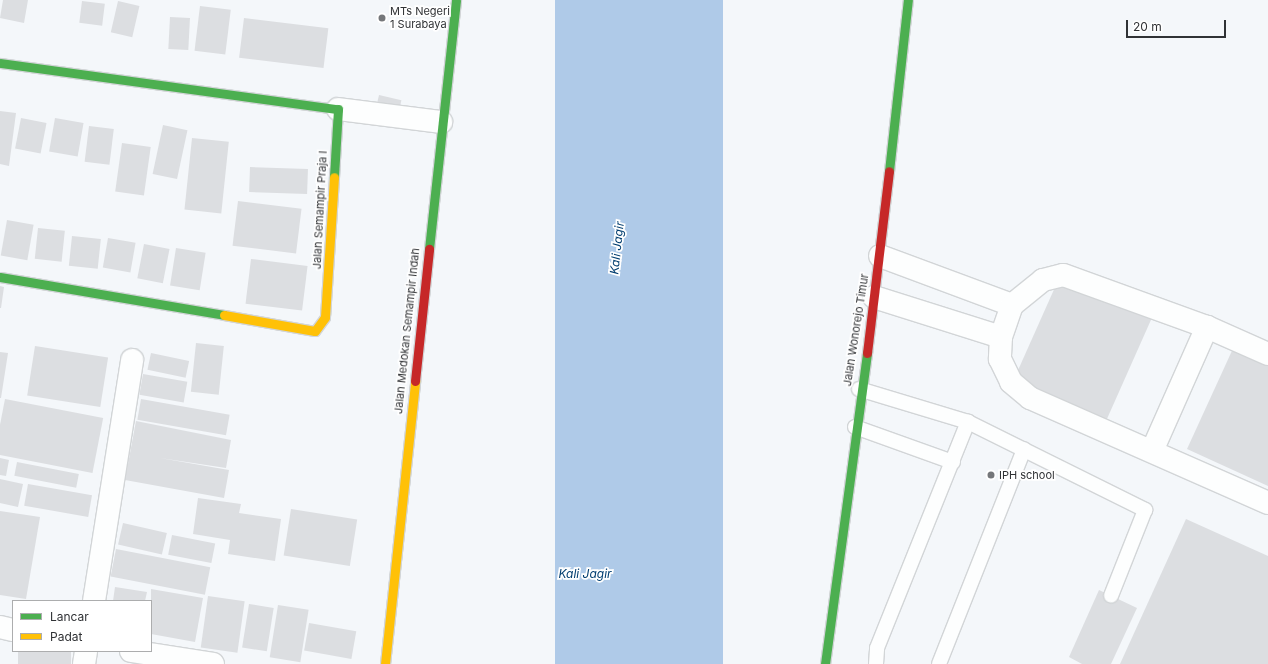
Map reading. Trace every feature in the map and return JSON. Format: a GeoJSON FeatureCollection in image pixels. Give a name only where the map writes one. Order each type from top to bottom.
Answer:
{"type":"FeatureCollection","features":[{"type":"Feature","properties":{"kind":"street","name":"Jalan Medokan Semampir Indah"},"geometry":{"type":"LineString","coordinates":[[385,664],[441,122],[456,0]]}},
{"type":"Feature","properties":{"kind":"street","name":"Jalan Wonorejo Timur"},"geometry":{"type":"LineString","coordinates":[[825,664],[859,388],[880,256],[908,0]]}},
{"type":"Feature","properties":{"kind":"street"},"geometry":{"type":"LineString","coordinates":[[0,63],[441,122]]}},
{"type":"Feature","properties":{"kind":"street","name":"Jalan Semampir Praja I"},"geometry":{"type":"LineString","coordinates":[[0,277],[315,331],[325,317],[338,108]]}},
{"type":"Feature","properties":{"kind":"street"},"geometry":{"type":"LineString","coordinates":[[880,256],[1012,305]]}},
{"type":"Feature","properties":{"kind":"street"},"geometry":{"type":"LineString","coordinates":[[1268,354],[1207,327],[1063,275],[1043,280],[1012,305],[1001,337],[1004,371],[1020,392],[1268,503]]}},
{"type":"Feature","properties":{"kind":"street"},"geometry":{"type":"LineString","coordinates":[[874,297],[1001,337]]}},
{"type":"Feature","properties":{"kind":"street"},"geometry":{"type":"LineString","coordinates":[[1152,451],[1207,327]]}},
{"type":"Feature","properties":{"kind":"street"},"geometry":{"type":"LineString","coordinates":[[94,600],[132,360]]}},
{"type":"Feature","properties":{"kind":"street"},"geometry":{"type":"LineString","coordinates":[[0,627],[12,630]]}},
{"type":"Feature","properties":{"kind":"street"},"geometry":{"type":"LineString","coordinates":[[84,664],[86,652]]}},
{"type":"Feature","properties":{"kind":"street"},"geometry":{"type":"LineString","coordinates":[[137,652],[213,664]]}},
{"type":"Feature","properties":{"kind":"lane"},"geometry":{"type":"LineString","coordinates":[[859,388],[968,422],[1145,510],[1111,596]]}},
{"type":"Feature","properties":{"kind":"lane"},"geometry":{"type":"LineString","coordinates":[[876,664],[877,648],[968,422]]}},
{"type":"Feature","properties":{"kind":"lane"},"geometry":{"type":"LineString","coordinates":[[855,427],[953,462]]}},
{"type":"Feature","properties":{"kind":"lane"},"geometry":{"type":"LineString","coordinates":[[939,664],[1024,449]]}},
{"type":"Feature","properties":{"kind":"water","name":"Kali Jagir"},"geometry":{"type":"Polygon","coordinates":[[[555,0],[723,0],[723,664],[555,664],[555,0]]]}},
{"type":"Feature","properties":{"kind":"building"},"geometry":{"type":"Polygon","coordinates":[[[3,0],[28,0],[24,23],[0,18],[3,0]]]}},
{"type":"Feature","properties":{"kind":"building"},"geometry":{"type":"Polygon","coordinates":[[[82,1],[105,4],[102,26],[79,23],[82,1]]]}},
{"type":"Feature","properties":{"kind":"building"},"geometry":{"type":"Polygon","coordinates":[[[118,1],[139,6],[132,37],[111,32],[118,1]]]}},
{"type":"Feature","properties":{"kind":"building"},"geometry":{"type":"Polygon","coordinates":[[[200,6],[231,10],[225,54],[195,51],[200,6]]]}},
{"type":"Feature","properties":{"kind":"building"},"geometry":{"type":"Polygon","coordinates":[[[170,17],[190,18],[188,50],[168,49],[170,17]]]}},
{"type":"Feature","properties":{"kind":"building"},"geometry":{"type":"Polygon","coordinates":[[[244,18],[328,28],[323,68],[239,58],[244,18]]]}},
{"type":"Feature","properties":{"kind":"building"},"geometry":{"type":"Polygon","coordinates":[[[379,95],[401,100],[398,116],[375,111],[379,95]]]}},
{"type":"Feature","properties":{"kind":"building"},"geometry":{"type":"Polygon","coordinates":[[[0,111],[16,113],[9,166],[0,164],[0,111]]]}},
{"type":"Feature","properties":{"kind":"building"},"geometry":{"type":"Polygon","coordinates":[[[21,118],[47,123],[41,153],[15,148],[21,118]]]}},
{"type":"Feature","properties":{"kind":"building"},"geometry":{"type":"Polygon","coordinates":[[[55,118],[84,123],[78,157],[49,151],[55,118]]]}},
{"type":"Feature","properties":{"kind":"building"},"geometry":{"type":"Polygon","coordinates":[[[163,125],[187,130],[177,179],[153,174],[163,125]]]}},
{"type":"Feature","properties":{"kind":"building"},"geometry":{"type":"Polygon","coordinates":[[[89,126],[114,129],[109,165],[85,162],[89,126]]]}},
{"type":"Feature","properties":{"kind":"building"},"geometry":{"type":"Polygon","coordinates":[[[192,138],[229,142],[221,213],[184,210],[192,138]]]}},
{"type":"Feature","properties":{"kind":"building"},"geometry":{"type":"Polygon","coordinates":[[[122,143],[151,147],[144,196],[115,192],[122,143]]]}},
{"type":"Feature","properties":{"kind":"building"},"geometry":{"type":"Polygon","coordinates":[[[250,167],[308,169],[307,194],[249,192],[250,167]]]}},
{"type":"Feature","properties":{"kind":"building"},"geometry":{"type":"Polygon","coordinates":[[[238,201],[302,209],[296,253],[233,246],[238,201]]]}},
{"type":"Feature","properties":{"kind":"building"},"geometry":{"type":"Polygon","coordinates":[[[7,220],[34,225],[27,260],[1,255],[7,220]]]}},
{"type":"Feature","properties":{"kind":"building"},"geometry":{"type":"Polygon","coordinates":[[[38,228],[65,231],[62,262],[35,259],[38,228]]]}},
{"type":"Feature","properties":{"kind":"building"},"geometry":{"type":"Polygon","coordinates":[[[72,236],[101,239],[98,269],[69,266],[72,236]]]}},
{"type":"Feature","properties":{"kind":"building"},"geometry":{"type":"Polygon","coordinates":[[[108,238],[136,243],[130,272],[103,268],[108,238]]]}},
{"type":"Feature","properties":{"kind":"building"},"geometry":{"type":"Polygon","coordinates":[[[144,244],[170,249],[163,283],[137,278],[144,244]]]}},
{"type":"Feature","properties":{"kind":"building"},"geometry":{"type":"Polygon","coordinates":[[[176,248],[206,253],[200,290],[170,286],[176,248]]]}},
{"type":"Feature","properties":{"kind":"building"},"geometry":{"type":"Polygon","coordinates":[[[251,259],[308,266],[302,311],[246,304],[251,259]]]}},
{"type":"Feature","properties":{"kind":"building"},"geometry":{"type":"Polygon","coordinates":[[[1060,276],[1152,317],[1107,419],[1014,378],[1060,276]]]}},
{"type":"Feature","properties":{"kind":"building"},"geometry":{"type":"Polygon","coordinates":[[[0,286],[4,287],[1,308],[0,308],[0,286]]]}},
{"type":"Feature","properties":{"kind":"building"},"geometry":{"type":"Polygon","coordinates":[[[1236,342],[1268,357],[1268,486],[1187,449],[1236,342]]]}},
{"type":"Feature","properties":{"kind":"building"},"geometry":{"type":"Polygon","coordinates":[[[196,343],[224,346],[219,395],[191,392],[196,343]]]}},
{"type":"Feature","properties":{"kind":"building"},"geometry":{"type":"Polygon","coordinates":[[[35,346],[108,358],[100,407],[27,395],[35,346]]]}},
{"type":"Feature","properties":{"kind":"building"},"geometry":{"type":"Polygon","coordinates":[[[0,352],[8,353],[1,398],[0,398],[0,352]]]}},
{"type":"Feature","properties":{"kind":"building"},"geometry":{"type":"Polygon","coordinates":[[[151,353],[189,361],[186,378],[147,370],[151,353]]]}},
{"type":"Feature","properties":{"kind":"building"},"geometry":{"type":"Polygon","coordinates":[[[143,374],[187,382],[184,402],[139,395],[143,374]]]}},
{"type":"Feature","properties":{"kind":"building"},"geometry":{"type":"Polygon","coordinates":[[[5,399],[103,418],[92,473],[0,455],[0,425],[5,399]]]}},
{"type":"Feature","properties":{"kind":"building"},"geometry":{"type":"Polygon","coordinates":[[[141,399],[230,415],[226,435],[137,420],[141,399]]]}},
{"type":"Feature","properties":{"kind":"building"},"geometry":{"type":"Polygon","coordinates":[[[136,421],[231,440],[226,468],[160,458],[229,470],[224,498],[125,480],[136,421]]]}},
{"type":"Feature","properties":{"kind":"building"},"geometry":{"type":"Polygon","coordinates":[[[0,458],[9,460],[6,476],[0,475],[0,458]]]}},
{"type":"Feature","properties":{"kind":"building"},"geometry":{"type":"Polygon","coordinates":[[[17,462],[79,474],[76,488],[14,476],[17,462]]]}},
{"type":"Feature","properties":{"kind":"building"},"geometry":{"type":"Polygon","coordinates":[[[0,479],[23,484],[18,507],[0,503],[0,479]]]}},
{"type":"Feature","properties":{"kind":"building"},"geometry":{"type":"Polygon","coordinates":[[[28,484],[92,495],[88,517],[24,506],[28,484]]]}},
{"type":"Feature","properties":{"kind":"building"},"geometry":{"type":"Polygon","coordinates":[[[198,498],[241,504],[239,513],[281,519],[275,561],[228,554],[230,540],[193,534],[198,498]]]}},
{"type":"Feature","properties":{"kind":"building"},"geometry":{"type":"Polygon","coordinates":[[[291,509],[357,519],[350,566],[284,555],[291,509]]]}},
{"type":"Feature","properties":{"kind":"building"},"geometry":{"type":"Polygon","coordinates":[[[0,511],[40,517],[26,599],[0,595],[0,511]]]}},
{"type":"Feature","properties":{"kind":"building"},"geometry":{"type":"Polygon","coordinates":[[[1186,519],[1268,556],[1268,664],[1120,664],[1186,519]]]}},
{"type":"Feature","properties":{"kind":"building"},"geometry":{"type":"Polygon","coordinates":[[[123,523],[167,533],[162,555],[118,544],[123,523]]]}},
{"type":"Feature","properties":{"kind":"building"},"geometry":{"type":"Polygon","coordinates":[[[172,535],[215,543],[211,563],[168,555],[172,535]]]}},
{"type":"Feature","properties":{"kind":"building"},"geometry":{"type":"Polygon","coordinates":[[[116,549],[210,567],[205,595],[111,576],[116,549]]]}},
{"type":"Feature","properties":{"kind":"building"},"geometry":{"type":"Polygon","coordinates":[[[115,587],[147,592],[145,600],[113,600],[115,587]]]}},
{"type":"Feature","properties":{"kind":"building"},"geometry":{"type":"Polygon","coordinates":[[[151,589],[203,598],[195,642],[152,634],[151,589]]]}},
{"type":"Feature","properties":{"kind":"building"},"geometry":{"type":"Polygon","coordinates":[[[1099,590],[1137,608],[1111,664],[1082,664],[1069,657],[1099,590]]]}},
{"type":"Feature","properties":{"kind":"building"},"geometry":{"type":"Polygon","coordinates":[[[208,596],[245,601],[237,653],[201,647],[208,596]]]}},
{"type":"Feature","properties":{"kind":"building"},"geometry":{"type":"Polygon","coordinates":[[[249,604],[274,608],[267,651],[242,647],[249,604]]]}},
{"type":"Feature","properties":{"kind":"building"},"geometry":{"type":"Polygon","coordinates":[[[278,605],[309,610],[300,662],[270,657],[278,605]]]}},
{"type":"Feature","properties":{"kind":"building"},"geometry":{"type":"Polygon","coordinates":[[[309,623],[356,631],[351,659],[304,651],[309,623]]]}},
{"type":"Feature","properties":{"kind":"building"},"geometry":{"type":"Polygon","coordinates":[[[18,652],[71,652],[71,664],[18,664],[18,652]]]}},
{"type":"Feature","properties":{"kind":"traffic: fast"},"geometry":{"type":"LineString","coordinates":[[429,249],[456,0]]}},
{"type":"Feature","properties":{"kind":"traffic: fast"},"geometry":{"type":"LineString","coordinates":[[889,171],[908,0]]}},
{"type":"Feature","properties":{"kind":"traffic: fast"},"geometry":{"type":"LineString","coordinates":[[0,63],[338,109],[334,177]]}},
{"type":"Feature","properties":{"kind":"traffic: fast"},"geometry":{"type":"LineString","coordinates":[[0,277],[224,315]]}},
{"type":"Feature","properties":{"kind":"traffic: fast"},"geometry":{"type":"LineString","coordinates":[[825,664],[867,353]]}},
{"type":"Feature","properties":{"kind":"traffic: slow"},"geometry":{"type":"LineString","coordinates":[[224,315],[315,331],[325,317],[334,177]]}},
{"type":"Feature","properties":{"kind":"traffic: slow"},"geometry":{"type":"LineString","coordinates":[[385,664],[415,381]]}},
{"type":"Feature","properties":{"kind":"traffic: jam"},"geometry":{"type":"LineString","coordinates":[[867,353],[889,171]]}},
{"type":"Feature","properties":{"kind":"traffic: jam"},"geometry":{"type":"LineString","coordinates":[[415,381],[429,249]]}},
{"type":"Feature","properties":{"kind":"place","name":"MTs Negeri 1 Surabaya"},"geometry":{"type":"Point","coordinates":[382,18]}},
{"type":"Feature","properties":{"kind":"place","name":"IPH school"},"geometry":{"type":"Point","coordinates":[991,475]}}]}
